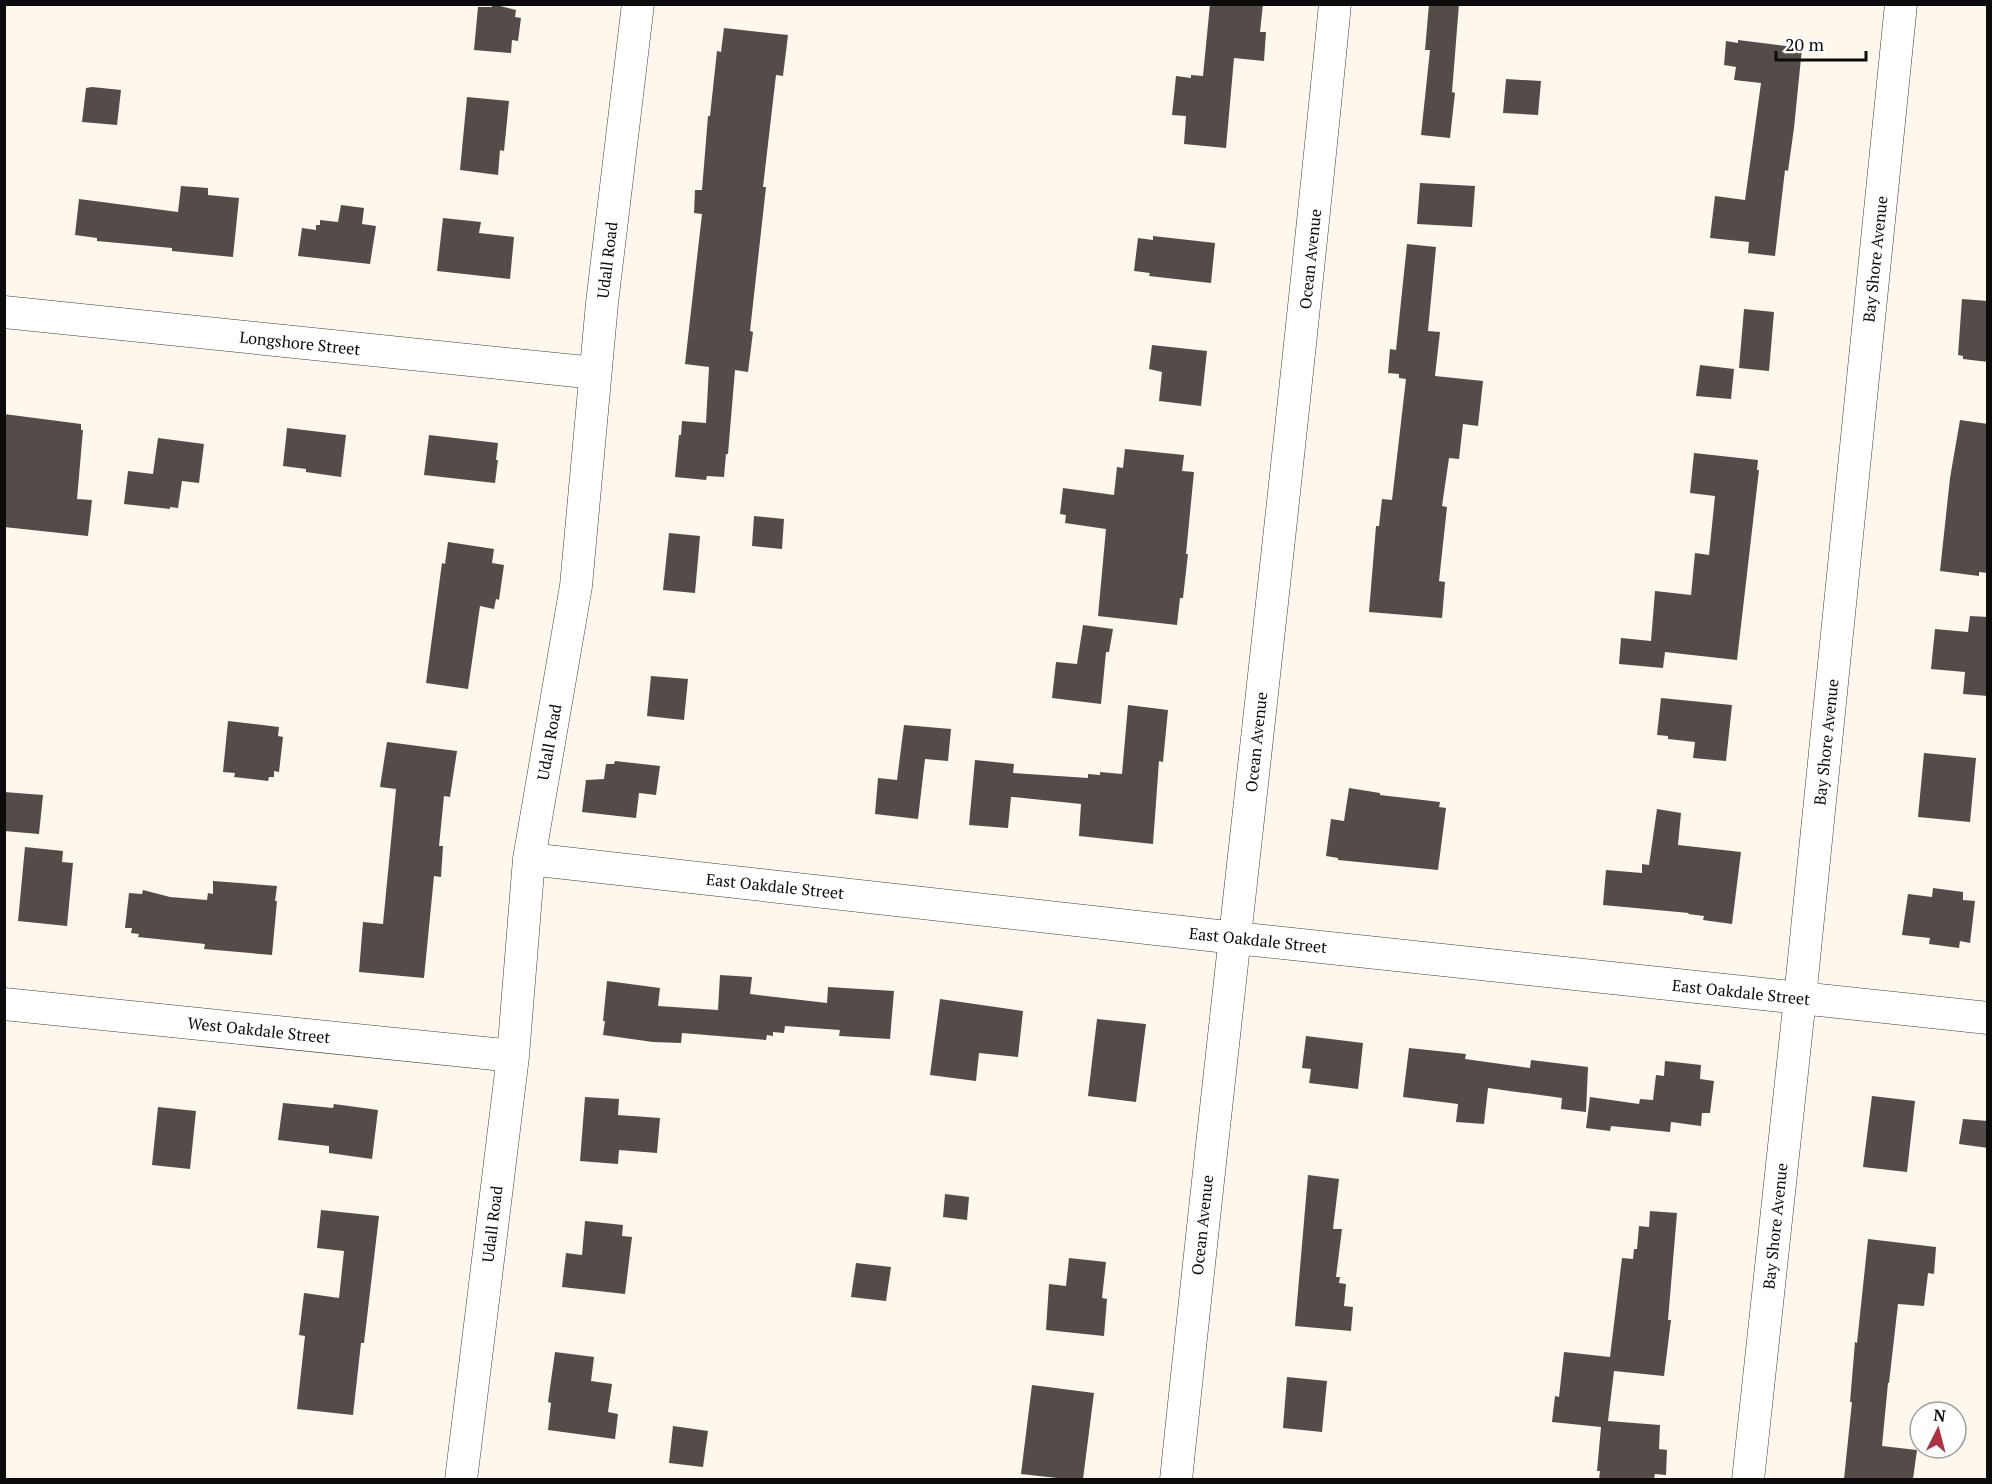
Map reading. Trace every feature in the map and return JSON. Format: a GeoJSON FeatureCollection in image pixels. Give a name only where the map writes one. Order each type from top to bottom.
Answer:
{"type":"FeatureCollection","features":[{"type":"Feature","properties":{"kind":"street","name":"Udall Road"},"geometry":{"type":"LineString","coordinates":[[461,1479],[513,1056],[529,859],[576,586],[595,373],[638,4]]}},
{"type":"Feature","properties":{"kind":"street","name":"Ocean Avenue"},"geometry":{"type":"LineString","coordinates":[[1176,1479],[1270,609],[1309,274],[1335,4]]}},
{"type":"Feature","properties":{"kind":"street","name":"Bay Shore Avenue"},"geometry":{"type":"LineString","coordinates":[[1748,1479],[1800,998],[1901,4]]}},
{"type":"Feature","properties":{"kind":"street","name":"Longshore Street"},"geometry":{"type":"LineString","coordinates":[[4,312],[595,373]]}},
{"type":"Feature","properties":{"kind":"street","name":"East Oakdale Street"},"geometry":{"type":"LineString","coordinates":[[529,859],[1236,938],[1988,1018]]}},
{"type":"Feature","properties":{"kind":"street","name":"West Oakdale Street"},"geometry":{"type":"LineString","coordinates":[[4,1004],[513,1056]]}},
{"type":"Feature","properties":{"kind":"building"},"geometry":{"type":"Polygon","coordinates":[[[492,4],[516,10],[515,17],[521,18],[518,41],[512,40],[511,53],[474,50],[478,7],[492,7],[492,4]]]}},
{"type":"Feature","properties":{"kind":"building"},"geometry":{"type":"Polygon","coordinates":[[[1210,4],[1263,4],[1260,32],[1266,32],[1264,61],[1234,58],[1226,148],[1184,144],[1186,116],[1172,115],[1176,76],[1191,78],[1191,75],[1203,76],[1210,4]]]}},
{"type":"Feature","properties":{"kind":"building"},"geometry":{"type":"Polygon","coordinates":[[[1429,4],[1459,4],[1452,92],[1455,93],[1450,138],[1421,135],[1430,50],[1425,50],[1429,4]]]}},
{"type":"Feature","properties":{"kind":"building"},"geometry":{"type":"Polygon","coordinates":[[[724,28],[788,35],[783,76],[776,75],[763,187],[766,187],[750,331],[753,332],[748,372],[735,370],[724,477],[707,476],[706,480],[675,477],[682,421],[706,423],[709,367],[685,364],[702,214],[694,213],[695,190],[702,190],[708,116],[710,116],[717,51],[721,52],[724,28]]]}},
{"type":"Feature","properties":{"kind":"building"},"geometry":{"type":"Polygon","coordinates":[[[1738,40],[1802,48],[1794,128],[1788,171],[1785,170],[1775,256],[1748,253],[1749,242],[1710,238],[1715,196],[1745,200],[1761,83],[1734,80],[1736,67],[1724,65],[1726,41],[1738,43],[1738,40]]]}},
{"type":"Feature","properties":{"kind":"building"},"geometry":{"type":"Polygon","coordinates":[[[1506,79],[1541,81],[1538,115],[1503,113],[1506,79]]]}},
{"type":"Feature","properties":{"kind":"building"},"geometry":{"type":"Polygon","coordinates":[[[86,88],[121,90],[117,125],[82,122],[86,88]]]}},
{"type":"Feature","properties":{"kind":"building"},"geometry":{"type":"Polygon","coordinates":[[[467,97],[509,101],[504,151],[500,150],[498,175],[460,170],[467,97]]]}},
{"type":"Feature","properties":{"kind":"building"},"geometry":{"type":"Polygon","coordinates":[[[1420,183],[1475,186],[1472,227],[1417,224],[1420,183]]]}},
{"type":"Feature","properties":{"kind":"building"},"geometry":{"type":"Polygon","coordinates":[[[181,186],[208,188],[208,195],[239,198],[233,257],[172,251],[172,248],[97,241],[97,238],[75,235],[79,199],[178,212],[181,186]]]}},
{"type":"Feature","properties":{"kind":"building"},"geometry":{"type":"Polygon","coordinates":[[[341,205],[364,208],[362,224],[376,226],[370,264],[298,256],[302,228],[316,230],[316,225],[320,225],[320,220],[338,222],[341,205]]]}},
{"type":"Feature","properties":{"kind":"building"},"geometry":{"type":"Polygon","coordinates":[[[443,218],[481,222],[479,233],[514,237],[510,279],[437,271],[443,218]]]}},
{"type":"Feature","properties":{"kind":"building"},"geometry":{"type":"Polygon","coordinates":[[[1153,236],[1215,243],[1211,283],[1149,276],[1150,273],[1134,271],[1138,238],[1153,240],[1153,236]]]}},
{"type":"Feature","properties":{"kind":"building"},"geometry":{"type":"Polygon","coordinates":[[[1407,244],[1436,247],[1428,331],[1440,332],[1435,376],[1483,381],[1478,426],[1463,424],[1459,459],[1449,458],[1442,506],[1447,507],[1439,581],[1445,582],[1442,618],[1369,612],[1376,526],[1379,526],[1382,499],[1392,500],[1406,379],[1399,378],[1399,374],[1388,373],[1390,349],[1396,350],[1407,244]]]}},
{"type":"Feature","properties":{"kind":"building"},"geometry":{"type":"Polygon","coordinates":[[[1962,299],[1988,301],[1988,362],[1963,359],[1963,356],[1958,355],[1962,299]]]}},
{"type":"Feature","properties":{"kind":"building"},"geometry":{"type":"Polygon","coordinates":[[[1744,309],[1774,312],[1769,371],[1739,368],[1744,309]]]}},
{"type":"Feature","properties":{"kind":"building"},"geometry":{"type":"Polygon","coordinates":[[[1152,345],[1207,351],[1201,406],[1159,401],[1162,372],[1149,369],[1152,345]]]}},
{"type":"Feature","properties":{"kind":"building"},"geometry":{"type":"Polygon","coordinates":[[[1700,365],[1734,369],[1731,399],[1696,396],[1700,365]]]}},
{"type":"Feature","properties":{"kind":"building"},"geometry":{"type":"Polygon","coordinates":[[[4,414],[81,424],[81,430],[83,430],[77,499],[92,500],[88,536],[4,527],[4,414]]]}},
{"type":"Feature","properties":{"kind":"building"},"geometry":{"type":"Polygon","coordinates":[[[1960,420],[1988,424],[1988,573],[1979,572],[1979,576],[1940,571],[1950,478],[1960,420]]]}},
{"type":"Feature","properties":{"kind":"building"},"geometry":{"type":"Polygon","coordinates":[[[287,428],[346,435],[341,477],[283,466],[287,428]]]}},
{"type":"Feature","properties":{"kind":"building"},"geometry":{"type":"Polygon","coordinates":[[[429,435],[498,443],[495,483],[424,475],[429,435]]]}},
{"type":"Feature","properties":{"kind":"building"},"geometry":{"type":"Polygon","coordinates":[[[158,438],[204,444],[199,483],[182,481],[178,508],[124,504],[128,471],[153,474],[158,438]]]}},
{"type":"Feature","properties":{"kind":"building"},"geometry":{"type":"Polygon","coordinates":[[[1125,449],[1184,455],[1182,471],[1194,472],[1186,554],[1188,554],[1177,625],[1098,616],[1106,529],[1065,523],[1066,515],[1060,514],[1063,488],[1114,495],[1117,467],[1123,468],[1125,449]]]}},
{"type":"Feature","properties":{"kind":"building"},"geometry":{"type":"Polygon","coordinates":[[[1694,453],[1758,460],[1757,470],[1759,470],[1737,660],[1665,652],[1663,668],[1619,664],[1621,638],[1651,641],[1655,591],[1691,595],[1695,553],[1709,555],[1715,496],[1690,493],[1694,453]]]}},
{"type":"Feature","properties":{"kind":"building"},"geometry":{"type":"Polygon","coordinates":[[[754,516],[784,519],[782,549],[752,546],[754,516]]]}},
{"type":"Feature","properties":{"kind":"building"},"geometry":{"type":"Polygon","coordinates":[[[669,533],[700,536],[695,593],[663,590],[669,533]]]}},
{"type":"Feature","properties":{"kind":"building"},"geometry":{"type":"Polygon","coordinates":[[[448,542],[494,549],[492,563],[504,565],[499,600],[496,599],[494,609],[480,606],[468,689],[426,683],[442,563],[445,564],[448,542]]]}},
{"type":"Feature","properties":{"kind":"building"},"geometry":{"type":"Polygon","coordinates":[[[1970,616],[1988,617],[1988,696],[1963,694],[1965,672],[1931,669],[1935,629],[1968,632],[1970,616]]]}},
{"type":"Feature","properties":{"kind":"building"},"geometry":{"type":"Polygon","coordinates":[[[1083,625],[1113,629],[1109,652],[1106,652],[1101,704],[1052,698],[1056,662],[1077,664],[1083,625]]]}},
{"type":"Feature","properties":{"kind":"building"},"geometry":{"type":"Polygon","coordinates":[[[651,676],[688,679],[684,720],[647,716],[651,676]]]}},
{"type":"Feature","properties":{"kind":"building"},"geometry":{"type":"Polygon","coordinates":[[[1661,698],[1732,705],[1726,761],[1693,758],[1695,742],[1668,739],[1668,736],[1657,735],[1661,698]]]}},
{"type":"Feature","properties":{"kind":"building"},"geometry":{"type":"Polygon","coordinates":[[[1128,705],[1168,710],[1163,762],[1159,761],[1153,844],[1079,836],[1081,804],[1011,797],[1008,828],[969,825],[975,760],[1014,764],[1013,773],[1088,778],[1088,774],[1100,775],[1100,772],[1122,774],[1128,705]]]}},
{"type":"Feature","properties":{"kind":"building"},"geometry":{"type":"Polygon","coordinates":[[[228,721],[279,727],[278,736],[283,737],[279,772],[274,771],[274,777],[269,777],[268,781],[234,777],[235,773],[223,772],[228,721]]]}},
{"type":"Feature","properties":{"kind":"building"},"geometry":{"type":"Polygon","coordinates":[[[904,725],[951,729],[948,761],[925,759],[918,819],[875,814],[878,778],[897,780],[904,725]]]}},
{"type":"Feature","properties":{"kind":"building"},"geometry":{"type":"Polygon","coordinates":[[[387,742],[457,751],[450,797],[444,796],[439,846],[443,846],[441,877],[434,876],[424,978],[359,972],[363,922],[383,924],[396,789],[380,787],[387,742]]]}},
{"type":"Feature","properties":{"kind":"building"},"geometry":{"type":"Polygon","coordinates":[[[1924,753],[1976,758],[1970,822],[1918,817],[1924,753]]]}},
{"type":"Feature","properties":{"kind":"building"},"geometry":{"type":"Polygon","coordinates":[[[615,761],[660,766],[656,795],[639,793],[636,818],[582,812],[586,780],[604,779],[606,764],[614,764],[615,761]]]}},
{"type":"Feature","properties":{"kind":"building"},"geometry":{"type":"Polygon","coordinates":[[[1349,788],[1380,793],[1380,795],[1440,802],[1439,807],[1446,808],[1438,870],[1338,860],[1338,858],[1326,856],[1331,819],[1344,821],[1349,788]]]}},
{"type":"Feature","properties":{"kind":"building"},"geometry":{"type":"Polygon","coordinates":[[[4,792],[43,795],[39,834],[4,831],[4,792]]]}},
{"type":"Feature","properties":{"kind":"building"},"geometry":{"type":"Polygon","coordinates":[[[1657,809],[1681,813],[1678,845],[1741,852],[1732,924],[1703,920],[1704,916],[1689,913],[1603,905],[1606,870],[1642,873],[1642,864],[1649,865],[1657,809]]]}},
{"type":"Feature","properties":{"kind":"building"},"geometry":{"type":"Polygon","coordinates":[[[25,847],[63,851],[62,862],[73,863],[67,926],[18,921],[25,847]]]}},
{"type":"Feature","properties":{"kind":"building"},"geometry":{"type":"Polygon","coordinates":[[[213,881],[277,886],[272,955],[204,949],[205,944],[138,937],[139,934],[131,933],[132,928],[125,928],[129,893],[142,894],[143,890],[170,897],[207,900],[208,893],[213,894],[213,881]]]}},
{"type":"Feature","properties":{"kind":"building"},"geometry":{"type":"Polygon","coordinates":[[[1933,888],[1963,892],[1963,900],[1975,901],[1970,943],[1960,941],[1959,948],[1929,944],[1930,938],[1902,935],[1908,894],[1932,897],[1933,888]]]}},
{"type":"Feature","properties":{"kind":"building"},"geometry":{"type":"Polygon","coordinates":[[[720,975],[752,977],[750,994],[827,1003],[828,987],[894,991],[890,1039],[839,1036],[840,1030],[785,1026],[784,1033],[773,1032],[773,1036],[767,1035],[766,1040],[682,1033],[681,1043],[653,1042],[603,1035],[607,981],[660,988],[658,1006],[718,1010],[720,975]]]}},
{"type":"Feature","properties":{"kind":"building"},"geometry":{"type":"Polygon","coordinates":[[[940,999],[1023,1011],[1018,1057],[979,1053],[976,1081],[930,1075],[940,999]]]}},
{"type":"Feature","properties":{"kind":"building"},"geometry":{"type":"Polygon","coordinates":[[[1097,1019],[1146,1024],[1136,1102],[1088,1096],[1097,1019]]]}},
{"type":"Feature","properties":{"kind":"building"},"geometry":{"type":"Polygon","coordinates":[[[1306,1036],[1363,1043],[1358,1089],[1309,1083],[1311,1069],[1302,1068],[1306,1036]]]}},
{"type":"Feature","properties":{"kind":"building"},"geometry":{"type":"Polygon","coordinates":[[[1409,1048],[1466,1054],[1465,1059],[1530,1068],[1531,1060],[1588,1067],[1586,1112],[1561,1109],[1562,1098],[1488,1088],[1484,1124],[1456,1122],[1458,1104],[1403,1097],[1409,1048]]]}},
{"type":"Feature","properties":{"kind":"building"},"geometry":{"type":"Polygon","coordinates":[[[1665,1061],[1701,1065],[1700,1079],[1714,1081],[1710,1113],[1702,1113],[1701,1126],[1671,1122],[1670,1132],[1611,1126],[1610,1131],[1586,1128],[1590,1097],[1639,1104],[1640,1099],[1653,1100],[1656,1075],[1664,1076],[1665,1061]]]}},
{"type":"Feature","properties":{"kind":"building"},"geometry":{"type":"Polygon","coordinates":[[[1872,1096],[1915,1101],[1907,1172],[1863,1167],[1872,1096]]]}},
{"type":"Feature","properties":{"kind":"building"},"geometry":{"type":"Polygon","coordinates":[[[585,1097],[619,1099],[618,1115],[660,1118],[657,1153],[619,1150],[618,1164],[580,1161],[585,1097]]]}},
{"type":"Feature","properties":{"kind":"building"},"geometry":{"type":"Polygon","coordinates":[[[283,1103],[333,1108],[334,1104],[378,1110],[372,1159],[329,1153],[329,1146],[278,1140],[283,1103]]]}},
{"type":"Feature","properties":{"kind":"building"},"geometry":{"type":"Polygon","coordinates":[[[158,1107],[196,1111],[190,1169],[152,1165],[158,1107]]]}},
{"type":"Feature","properties":{"kind":"building"},"geometry":{"type":"Polygon","coordinates":[[[1963,1119],[1988,1121],[1988,1148],[1959,1144],[1963,1119]]]}},
{"type":"Feature","properties":{"kind":"building"},"geometry":{"type":"Polygon","coordinates":[[[1308,1175],[1339,1179],[1333,1229],[1342,1229],[1336,1277],[1340,1277],[1339,1283],[1346,1284],[1344,1306],[1353,1307],[1351,1331],[1295,1326],[1308,1175]]]}},
{"type":"Feature","properties":{"kind":"building"},"geometry":{"type":"Polygon","coordinates":[[[945,1194],[969,1197],[967,1220],[943,1217],[945,1194]]]}},
{"type":"Feature","properties":{"kind":"building"},"geometry":{"type":"Polygon","coordinates":[[[321,1210],[379,1216],[353,1415],[297,1409],[305,1336],[299,1335],[304,1293],[339,1298],[344,1251],[317,1248],[321,1210]]]}},
{"type":"Feature","properties":{"kind":"building"},"geometry":{"type":"Polygon","coordinates":[[[1650,1211],[1677,1213],[1668,1320],[1671,1320],[1664,1376],[1614,1371],[1608,1421],[1660,1425],[1659,1449],[1667,1450],[1666,1475],[1655,1474],[1654,1479],[1599,1479],[1600,1471],[1597,1471],[1601,1427],[1552,1422],[1555,1396],[1559,1397],[1564,1352],[1610,1357],[1622,1258],[1633,1259],[1634,1249],[1637,1249],[1639,1226],[1649,1227],[1650,1211]]]}},
{"type":"Feature","properties":{"kind":"building"},"geometry":{"type":"Polygon","coordinates":[[[585,1221],[623,1225],[622,1236],[632,1237],[625,1294],[562,1287],[566,1253],[582,1255],[585,1221]]]}},
{"type":"Feature","properties":{"kind":"building"},"geometry":{"type":"Polygon","coordinates":[[[1868,1239],[1936,1247],[1934,1274],[1928,1273],[1924,1306],[1898,1304],[1888,1383],[1882,1446],[1908,1449],[1908,1460],[1916,1460],[1913,1479],[1844,1479],[1852,1402],[1850,1402],[1855,1342],[1857,1343],[1868,1239]]]}},
{"type":"Feature","properties":{"kind":"building"},"geometry":{"type":"Polygon","coordinates":[[[1069,1258],[1106,1262],[1102,1298],[1107,1299],[1104,1336],[1046,1330],[1049,1284],[1066,1286],[1069,1258]]]}},
{"type":"Feature","properties":{"kind":"building"},"geometry":{"type":"Polygon","coordinates":[[[856,1263],[891,1267],[886,1301],[851,1297],[856,1263]]]}},
{"type":"Feature","properties":{"kind":"building"},"geometry":{"type":"Polygon","coordinates":[[[555,1352],[594,1357],[591,1381],[612,1384],[608,1412],[618,1414],[615,1439],[548,1430],[551,1403],[548,1402],[555,1352]]]}},
{"type":"Feature","properties":{"kind":"building"},"geometry":{"type":"Polygon","coordinates":[[[1287,1377],[1327,1381],[1322,1432],[1283,1428],[1287,1377]]]}},
{"type":"Feature","properties":{"kind":"building"},"geometry":{"type":"Polygon","coordinates":[[[1032,1385],[1094,1393],[1083,1479],[1021,1474],[1032,1385]]]}},
{"type":"Feature","properties":{"kind":"building"},"geometry":{"type":"Polygon","coordinates":[[[673,1426],[708,1431],[703,1467],[669,1463],[673,1426]]]}}]}
